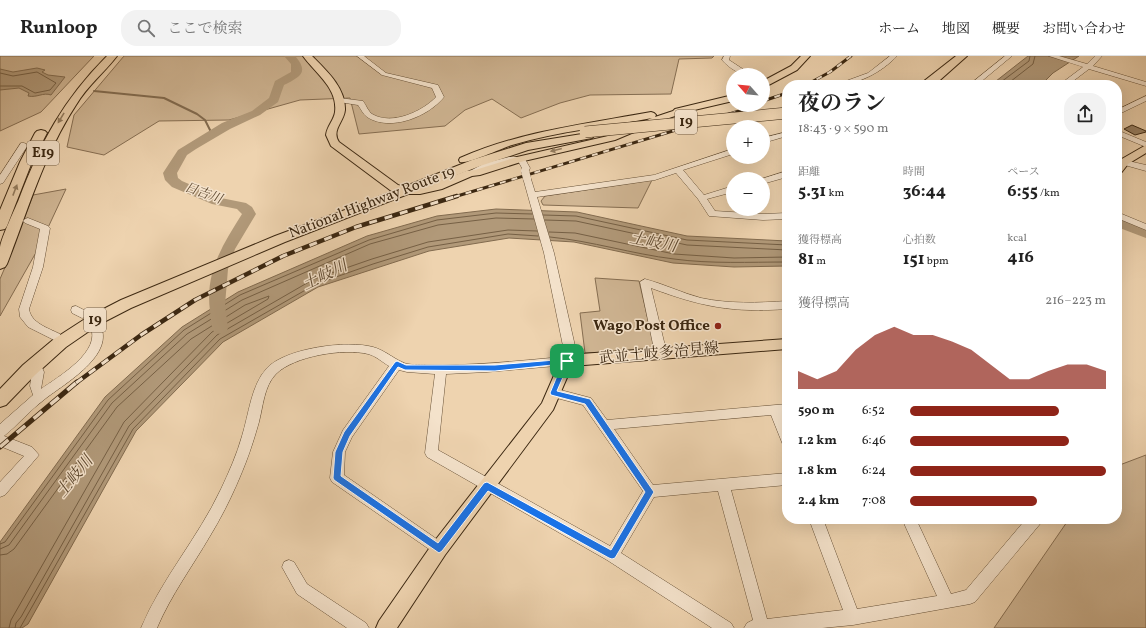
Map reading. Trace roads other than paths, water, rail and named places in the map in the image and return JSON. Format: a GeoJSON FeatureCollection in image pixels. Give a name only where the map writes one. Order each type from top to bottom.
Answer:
{"type":"FeatureCollection","features":[{"type":"Feature","properties":{"kind":"highway","name":"E19"},"geometry":{"type":"LineString","coordinates":[[0,226],[26,162],[41,133],[68,93],[103,56]]}},
{"type":"Feature","properties":{"kind":"highway","name":"E19"},"geometry":{"type":"LineString","coordinates":[[0,264],[34,175],[61,118],[76,95],[112,56]]}},
{"type":"Feature","properties":{"kind":"highway"},"geometry":{"type":"LineString","coordinates":[[932,80],[942,74],[962,56]]}},
{"type":"Feature","properties":{"kind":"highway"},"geometry":{"type":"LineString","coordinates":[[945,80],[974,56]]}},
{"type":"Feature","properties":{"kind":"highway","name":"National Highway Route 19"},"geometry":{"type":"LineString","coordinates":[[0,387],[29,358],[56,336],[86,317],[128,296],[398,189],[464,160],[515,145],[586,134],[782,114]]}},
{"type":"Feature","properties":{"kind":"highway","name":"National Highway Route 19"},"geometry":{"type":"LineString","coordinates":[[398,189],[502,154],[586,134],[782,117]]}},
{"type":"Feature","properties":{"kind":"highway","name":"National Highway Route 19"},"geometry":{"type":"LineString","coordinates":[[0,400],[32,367],[60,343],[93,321],[209,265]]}},
{"type":"Feature","properties":{"kind":"main road"},"geometry":{"type":"LineString","coordinates":[[307,56],[329,78],[339,100],[340,111],[330,135],[331,140],[398,189],[416,191],[429,189],[470,173],[521,159],[611,138],[657,119],[726,100]]}},
{"type":"Feature","properties":{"kind":"main road"},"geometry":{"type":"LineString","coordinates":[[770,81],[794,68],[806,56]]}},
{"type":"Feature","properties":{"kind":"main road"},"geometry":{"type":"LineString","coordinates":[[464,160],[500,146],[534,136],[587,125],[686,110]]}},
{"type":"Feature","properties":{"kind":"main road"},"geometry":{"type":"LineString","coordinates":[[608,123],[613,124],[622,131],[622,134]]}},
{"type":"Feature","properties":{"kind":"main road"},"geometry":{"type":"LineString","coordinates":[[1122,165],[1146,146]]}},
{"type":"Feature","properties":{"kind":"main road","name":"武並土岐多治見線"},"geometry":{"type":"LineString","coordinates":[[567,361],[782,344]]}},
{"type":"Feature","properties":{"kind":"main road"},"geometry":{"type":"LineString","coordinates":[[386,628],[439,549],[548,406],[567,361]]}},
{"type":"Feature","properties":{"kind":"street"},"geometry":{"type":"LineString","coordinates":[[339,100],[360,103],[369,115],[386,120],[411,116],[430,106],[440,97],[435,87],[384,74],[360,56]]}},
{"type":"Feature","properties":{"kind":"street"},"geometry":{"type":"LineString","coordinates":[[727,56],[725,60],[734,68]]}},
{"type":"Feature","properties":{"kind":"street"},"geometry":{"type":"LineString","coordinates":[[853,80],[870,74],[894,56]]}},
{"type":"Feature","properties":{"kind":"street"},"geometry":{"type":"LineString","coordinates":[[979,80],[1009,56]]}},
{"type":"Feature","properties":{"kind":"street"},"geometry":{"type":"LineString","coordinates":[[1052,56],[1146,84]]}},
{"type":"Feature","properties":{"kind":"street"},"geometry":{"type":"LineString","coordinates":[[1069,80],[1099,56]]}},
{"type":"Feature","properties":{"kind":"street"},"geometry":{"type":"LineString","coordinates":[[1122,110],[1146,98]]}},
{"type":"Feature","properties":{"kind":"street"},"geometry":{"type":"LineString","coordinates":[[1122,134],[1146,146]]}},
{"type":"Feature","properties":{"kind":"street"},"geometry":{"type":"LineString","coordinates":[[770,139],[782,135]]}},
{"type":"Feature","properties":{"kind":"street"},"geometry":{"type":"LineString","coordinates":[[0,180],[24,145]]}},
{"type":"Feature","properties":{"kind":"street"},"geometry":{"type":"LineString","coordinates":[[534,200],[655,177],[726,153]]}},
{"type":"Feature","properties":{"kind":"street"},"geometry":{"type":"LineString","coordinates":[[149,628],[156,608],[215,517],[251,428],[262,383],[272,370],[290,359],[304,354],[350,349],[371,351],[405,368],[495,368],[567,361],[569,346],[549,253],[525,173],[526,168],[521,159],[509,158],[470,173]]}},
{"type":"Feature","properties":{"kind":"street"},"geometry":{"type":"LineString","coordinates":[[1124,162],[1146,168]]}},
{"type":"Feature","properties":{"kind":"street"},"geometry":{"type":"LineString","coordinates":[[498,166],[510,164],[525,173]]}},
{"type":"Feature","properties":{"kind":"street"},"geometry":{"type":"LineString","coordinates":[[677,169],[702,198],[712,214],[762,217],[782,216]]}},
{"type":"Feature","properties":{"kind":"street"},"geometry":{"type":"LineString","coordinates":[[770,179],[782,175]]}},
{"type":"Feature","properties":{"kind":"street"},"geometry":{"type":"LineString","coordinates":[[702,198],[726,191]]}},
{"type":"Feature","properties":{"kind":"street"},"geometry":{"type":"LineString","coordinates":[[1122,217],[1146,227]]}},
{"type":"Feature","properties":{"kind":"street"},"geometry":{"type":"LineString","coordinates":[[28,221],[45,228],[38,267],[24,309],[25,317],[32,324],[56,336]]}},
{"type":"Feature","properties":{"kind":"street"},"geometry":{"type":"LineString","coordinates":[[661,354],[645,282],[689,298],[718,304],[755,308],[782,305]]}},
{"type":"Feature","properties":{"kind":"street"},"geometry":{"type":"LineString","coordinates":[[0,432],[40,396],[92,354],[97,340],[97,331],[95,326]]}},
{"type":"Feature","properties":{"kind":"street"},"geometry":{"type":"LineString","coordinates":[[397,364],[347,434],[339,452],[337,478],[439,549]]}},
{"type":"Feature","properties":{"kind":"street"},"geometry":{"type":"LineString","coordinates":[[32,367],[37,368],[39,372],[35,387],[36,392],[40,396]]}},
{"type":"Feature","properties":{"kind":"street"},"geometry":{"type":"LineString","coordinates":[[442,368],[431,453],[487,486],[612,555],[726,628]]}},
{"type":"Feature","properties":{"kind":"street"},"geometry":{"type":"LineString","coordinates":[[553,393],[587,401],[650,492]]}},
{"type":"Feature","properties":{"kind":"street"},"geometry":{"type":"LineString","coordinates":[[604,425],[781,409]]}},
{"type":"Feature","properties":{"kind":"street"},"geometry":{"type":"LineString","coordinates":[[0,440],[28,451],[33,455],[0,490]]}},
{"type":"Feature","properties":{"kind":"street"},"geometry":{"type":"LineString","coordinates":[[650,492],[782,479]]}},
{"type":"Feature","properties":{"kind":"street"},"geometry":{"type":"LineString","coordinates":[[722,485],[757,627],[853,617],[948,602],[970,597],[1031,524]]}},
{"type":"Feature","properties":{"kind":"street"},"geometry":{"type":"LineString","coordinates":[[612,555],[650,492]]}},
{"type":"Feature","properties":{"kind":"street"},"geometry":{"type":"LineString","coordinates":[[818,524],[853,617]]}},
{"type":"Feature","properties":{"kind":"street"},"geometry":{"type":"LineString","coordinates":[[911,524],[948,602]]}},
{"type":"Feature","properties":{"kind":"street"},"geometry":{"type":"LineString","coordinates":[[289,567],[302,589],[361,628]]}},
{"type":"Feature","properties":{"kind":"water"},"geometry":{"type":"Polygon","coordinates":[[[1028,56],[1079,56],[1053,73],[1046,80],[997,80],[1028,56]]]}},
{"type":"Feature","properties":{"kind":"water"},"geometry":{"type":"Polygon","coordinates":[[[37,68],[45,70],[42,72],[48,75],[65,77],[51,95],[45,94],[28,96],[29,93],[19,88],[0,90],[0,69],[13,72],[37,68]]]}},
{"type":"Feature","properties":{"kind":"water","name":"土岐川"},"geometry":{"type":"Polygon","coordinates":[[[496,209],[577,212],[687,236],[782,241],[782,266],[734,267],[673,263],[574,242],[509,238],[429,251],[318,287],[223,342],[136,431],[28,624],[22,628],[0,628],[0,542],[105,397],[182,327],[238,292],[367,236],[437,216],[496,209]]]}},
{"type":"Feature","properties":{"kind":"waterway","name":"日吉川"},"geometry":{"type":"LineString","coordinates":[[220,328],[217,305],[220,269],[228,249],[249,214],[247,210],[241,206],[217,201],[177,184],[172,180],[170,173],[182,153],[226,126],[256,113],[274,100],[279,83],[296,74],[296,64],[289,56]]}},
{"type":"Feature","properties":{"kind":"waterway"},"geometry":{"type":"LineString","coordinates":[[94,91],[164,98],[197,114],[205,120],[212,134]]}},
{"type":"Feature","properties":{"kind":"waterway"},"geometry":{"type":"LineString","coordinates":[[1122,224],[1146,233]]}},
{"type":"Feature","properties":{"kind":"railway"},"geometry":{"type":"LineString","coordinates":[[815,80],[830,72],[851,56]]}},
{"type":"Feature","properties":{"kind":"railway"},"geometry":{"type":"LineString","coordinates":[[770,99],[782,95]]}},
{"type":"Feature","properties":{"kind":"railway"},"geometry":{"type":"LineString","coordinates":[[454,197],[736,112]]}},
{"type":"Feature","properties":{"kind":"railway"},"geometry":{"type":"LineString","coordinates":[[76,383],[141,335],[195,300],[283,256],[356,227],[457,196]]}},
{"type":"Feature","properties":{"kind":"railway"},"geometry":{"type":"LineString","coordinates":[[0,447],[77,382]]}},
{"type":"Feature","properties":{"kind":"place","name":"Wago Post Office"},"geometry":{"type":"Point","coordinates":[718,326]}}]}
